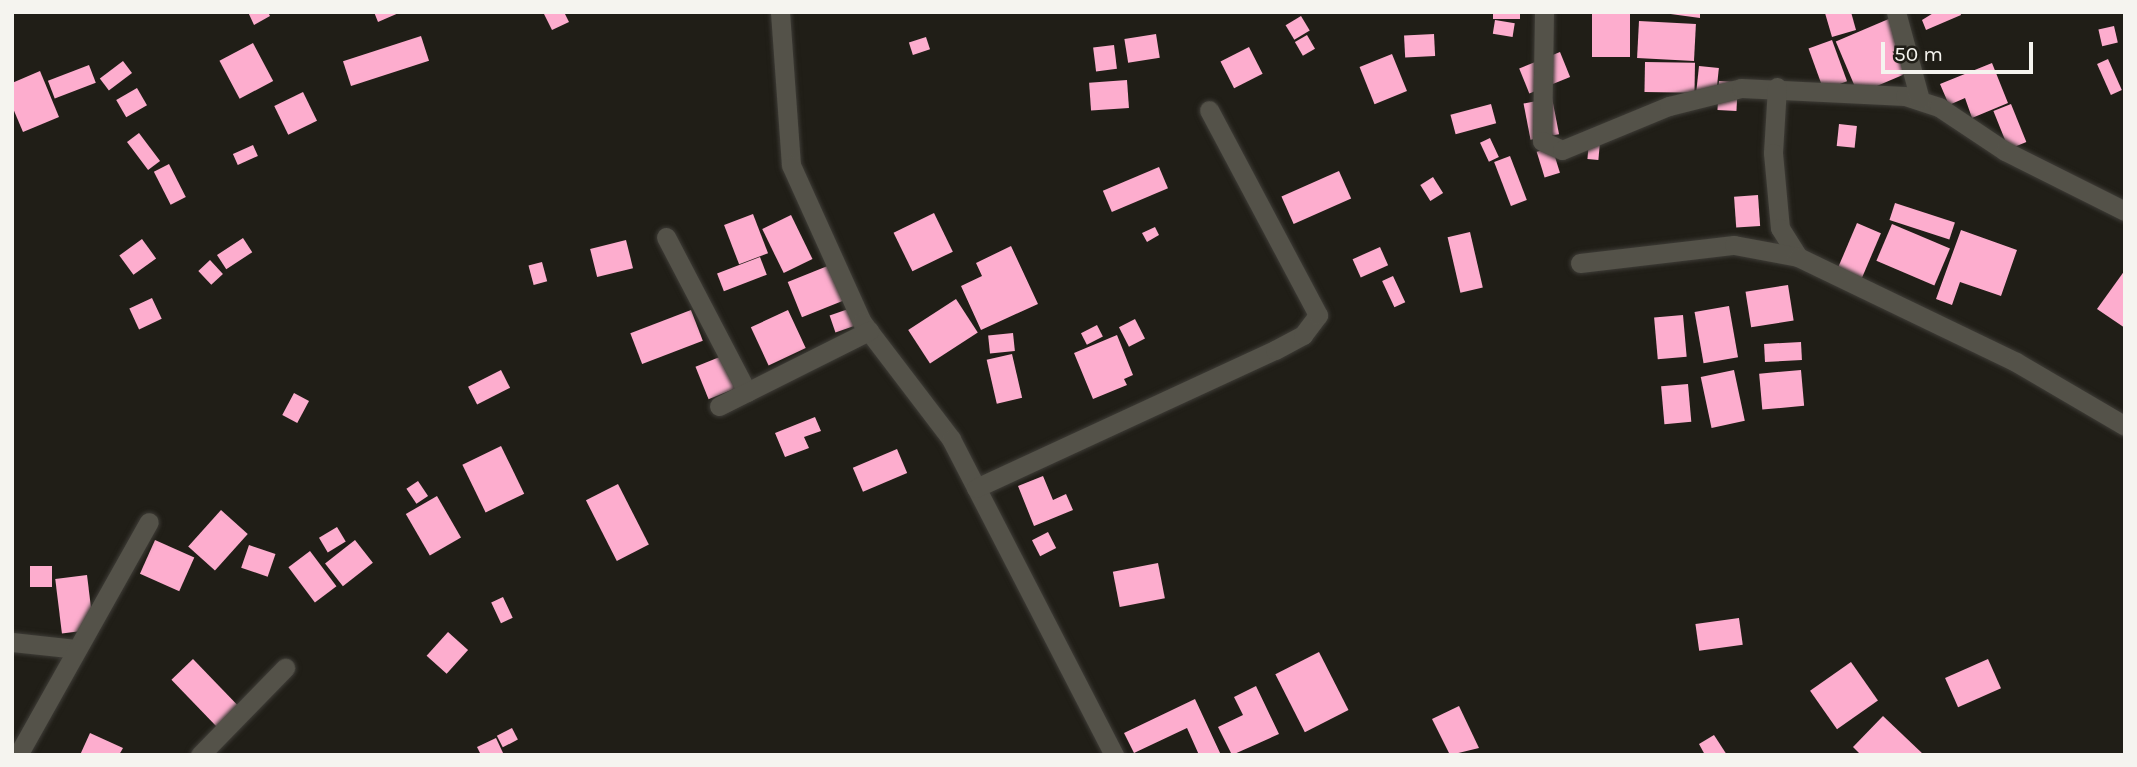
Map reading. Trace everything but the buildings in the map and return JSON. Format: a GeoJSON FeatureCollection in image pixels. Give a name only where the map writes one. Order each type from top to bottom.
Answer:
{"type":"FeatureCollection","features":[{"type":"Feature","properties":{"kind":"street"},"geometry":{"type":"LineString","coordinates":[[780,12],[791,165],[869,331],[951,439],[1114,755]]}},
{"type":"Feature","properties":{"kind":"street"},"geometry":{"type":"LineString","coordinates":[[1544,12],[1542,141],[1562,150],[1669,106],[1777,87],[1920,100],[2125,211]]}},
{"type":"Feature","properties":{"kind":"street"},"geometry":{"type":"LineString","coordinates":[[1896,12],[1920,100]]}},
{"type":"Feature","properties":{"kind":"street"},"geometry":{"type":"LineString","coordinates":[[1777,87],[1773,153],[1780,228],[1798,257]]}},
{"type":"Feature","properties":{"kind":"street"},"geometry":{"type":"LineString","coordinates":[[976,488],[1275,350],[1303,335],[1318,315],[1209,110]]}},
{"type":"Feature","properties":{"kind":"street"},"geometry":{"type":"LineString","coordinates":[[666,237],[747,392]]}},
{"type":"Feature","properties":{"kind":"street"},"geometry":{"type":"LineString","coordinates":[[1580,263],[1734,245],[1798,257],[2016,362],[2125,426]]}},
{"type":"Feature","properties":{"kind":"street"},"geometry":{"type":"LineString","coordinates":[[719,407],[869,331]]}},
{"type":"Feature","properties":{"kind":"street"},"geometry":{"type":"LineString","coordinates":[[18,755],[149,522]]}},
{"type":"Feature","properties":{"kind":"street"},"geometry":{"type":"LineString","coordinates":[[12,642],[76,649]]}},
{"type":"Feature","properties":{"kind":"street"},"geometry":{"type":"LineString","coordinates":[[200,755],[285,668]]}}]}
